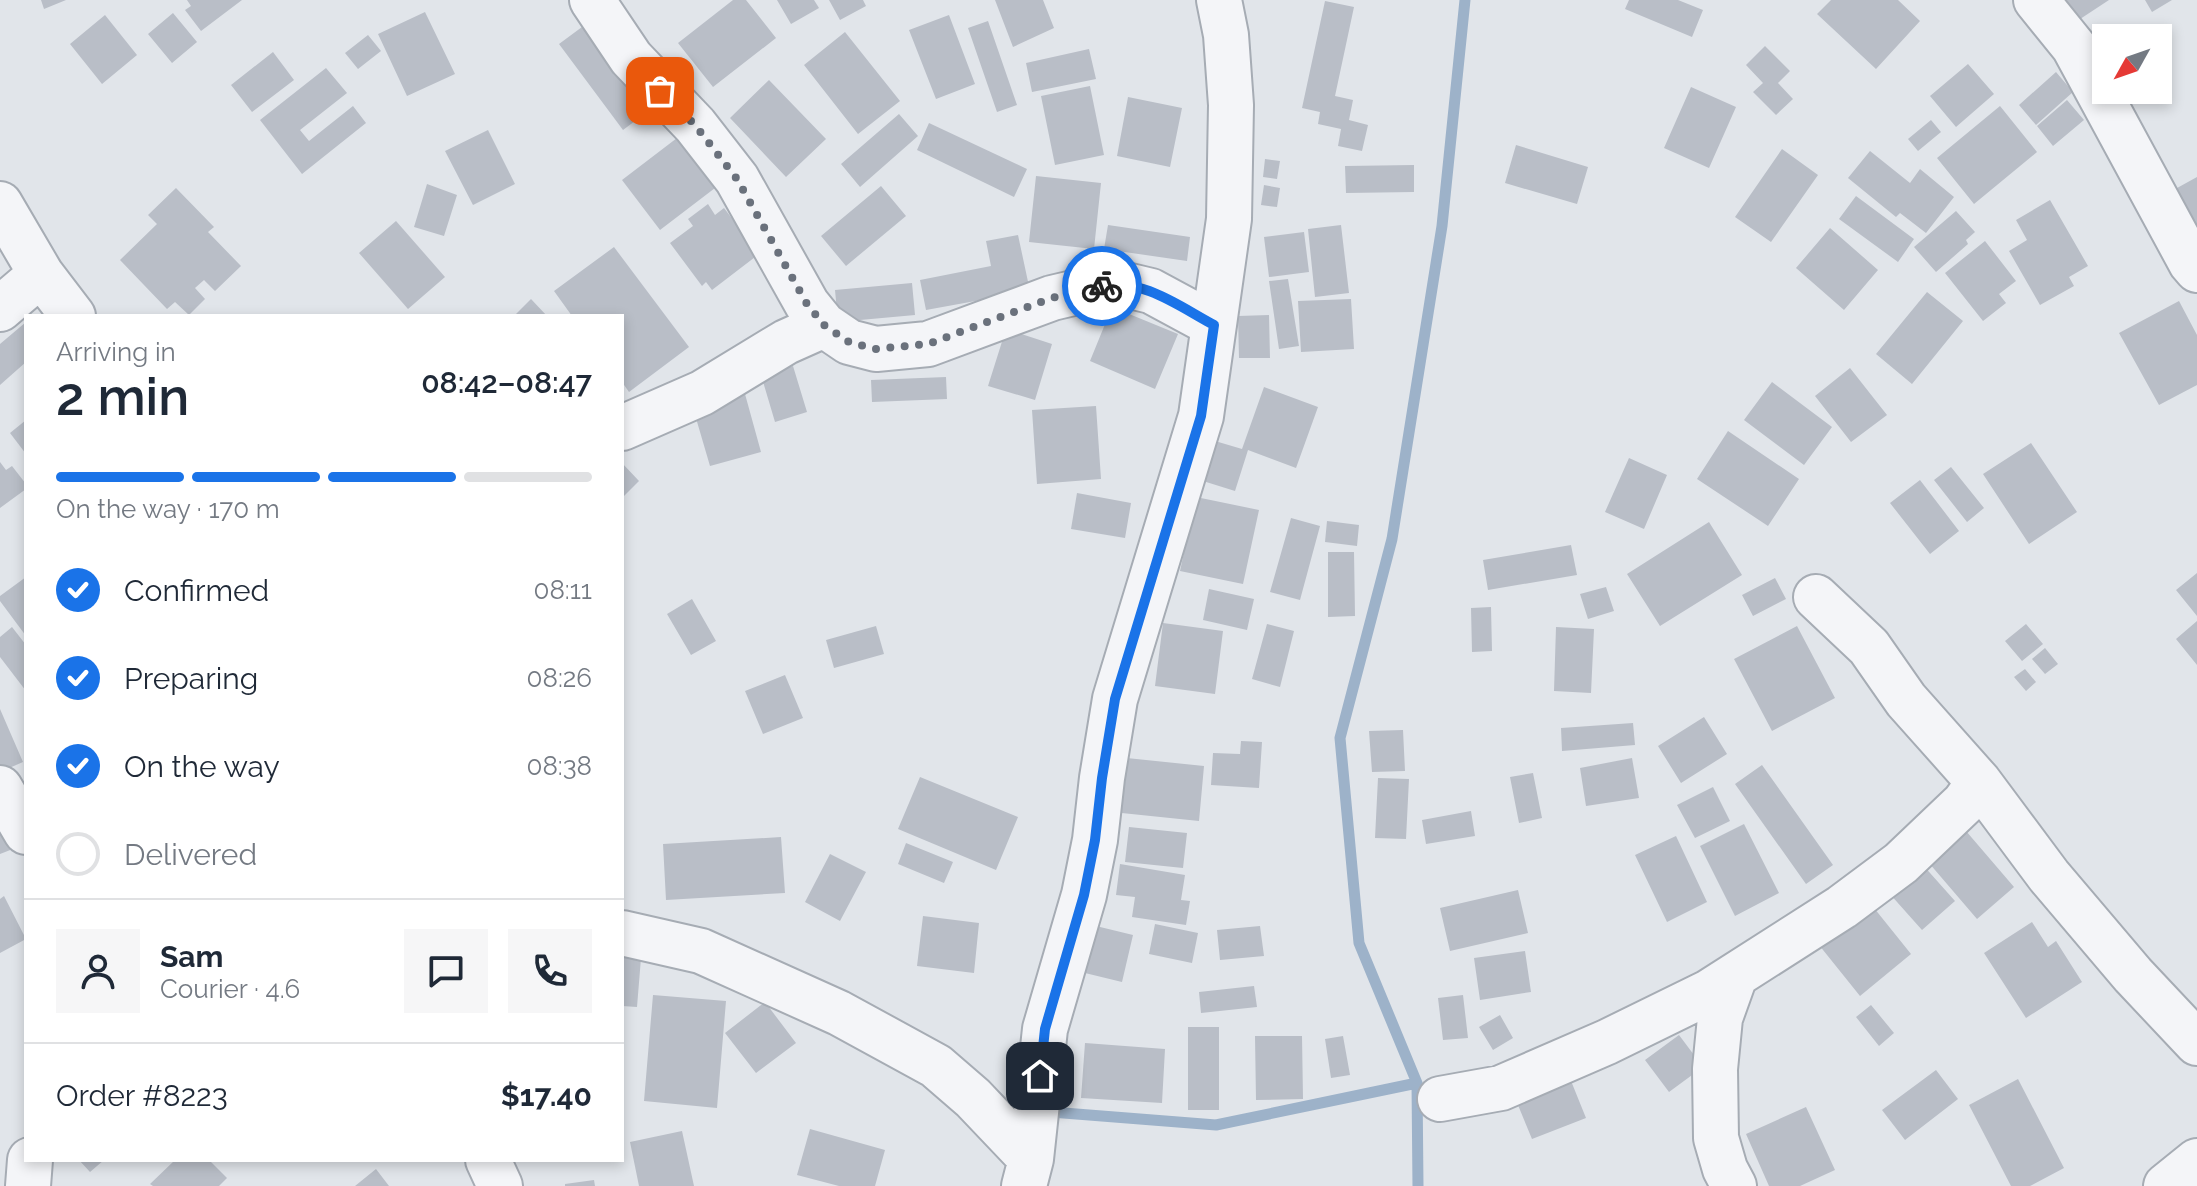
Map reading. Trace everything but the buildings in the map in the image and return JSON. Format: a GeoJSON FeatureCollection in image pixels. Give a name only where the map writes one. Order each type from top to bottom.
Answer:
{"type":"FeatureCollection","features":[{"type":"Feature","properties":{"kind":"street"},"geometry":{"type":"LineString","coordinates":[[592,0],[631,58],[695,125],[737,179],[807,304],[824,325],[849,342],[876,349],[928,344],[1052,298],[1117,285],[1151,291],[1214,325]]}},
{"type":"Feature","properties":{"kind":"street"},"geometry":{"type":"LineString","coordinates":[[1028,1172],[1045,1029],[1087,881],[1115,699],[1201,416],[1229,219],[1231,105],[1226,35],[1219,0]]}},
{"type":"Feature","properties":{"kind":"street"},"geometry":{"type":"LineString","coordinates":[[2036,0],[2074,47],[2197,270]]}},
{"type":"Feature","properties":{"kind":"street"},"geometry":{"type":"LineString","coordinates":[[0,204],[41,274],[71,314]]}},
{"type":"Feature","properties":{"kind":"street"},"geometry":{"type":"LineString","coordinates":[[0,309],[41,274]]}},
{"type":"Feature","properties":{"kind":"street"},"geometry":{"type":"LineString","coordinates":[[624,427],[702,393],[786,342],[824,325]]}},
{"type":"Feature","properties":{"kind":"street"},"geometry":{"type":"LineString","coordinates":[[1816,597],[1869,647],[1906,700],[1979,782],[2049,876],[2133,975],[2197,1043]]}},
{"type":"Feature","properties":{"kind":"street"},"geometry":{"type":"LineString","coordinates":[[1440,1099],[1501,1088],[1607,1042],[1709,992],[1842,907],[1901,863],[1964,803],[1979,782]]}},
{"type":"Feature","properties":{"kind":"street"},"geometry":{"type":"LineString","coordinates":[[0,788],[24,829]]}},
{"type":"Feature","properties":{"kind":"street"},"geometry":{"type":"LineString","coordinates":[[624,933],[701,951],[839,1013],[936,1066],[973,1098],[1028,1172]]}},
{"type":"Feature","properties":{"kind":"street"},"geometry":{"type":"LineString","coordinates":[[1734,1186],[1725,1169],[1716,1138],[1715,1069],[1720,1018],[1735,976]]}},
{"type":"Feature","properties":{"kind":"street"},"geometry":{"type":"LineString","coordinates":[[2166,1186],[2197,1161]]}},
{"type":"Feature","properties":{"kind":"street"},"geometry":{"type":"LineString","coordinates":[[28,1186],[30,1162]]}},
{"type":"Feature","properties":{"kind":"street"},"geometry":{"type":"LineString","coordinates":[[489,1162],[500,1186]]}},
{"type":"Feature","properties":{"kind":"waterway"},"geometry":{"type":"LineString","coordinates":[[1418,1186],[1417,1083],[1359,943],[1340,738],[1392,539],[1442,226],[1465,0]]}},
{"type":"Feature","properties":{"kind":"waterway"},"geometry":{"type":"LineString","coordinates":[[1051,1112],[1216,1125],[1417,1083]]}},
{"type":"Feature","properties":{"kind":"way so far"},"geometry":{"type":"LineString","coordinates":[[660,91],[695,125],[737,179],[807,304],[824,325],[849,342],[876,349],[928,344],[1052,298],[1102,286]]}},
{"type":"Feature","properties":{"kind":"route"},"geometry":{"type":"LineString","coordinates":[[1040,1076],[1045,1029],[1084,895],[1095,840],[1115,699],[1201,416],[1214,325],[1151,291],[1126,285],[1102,286]]}}]}
